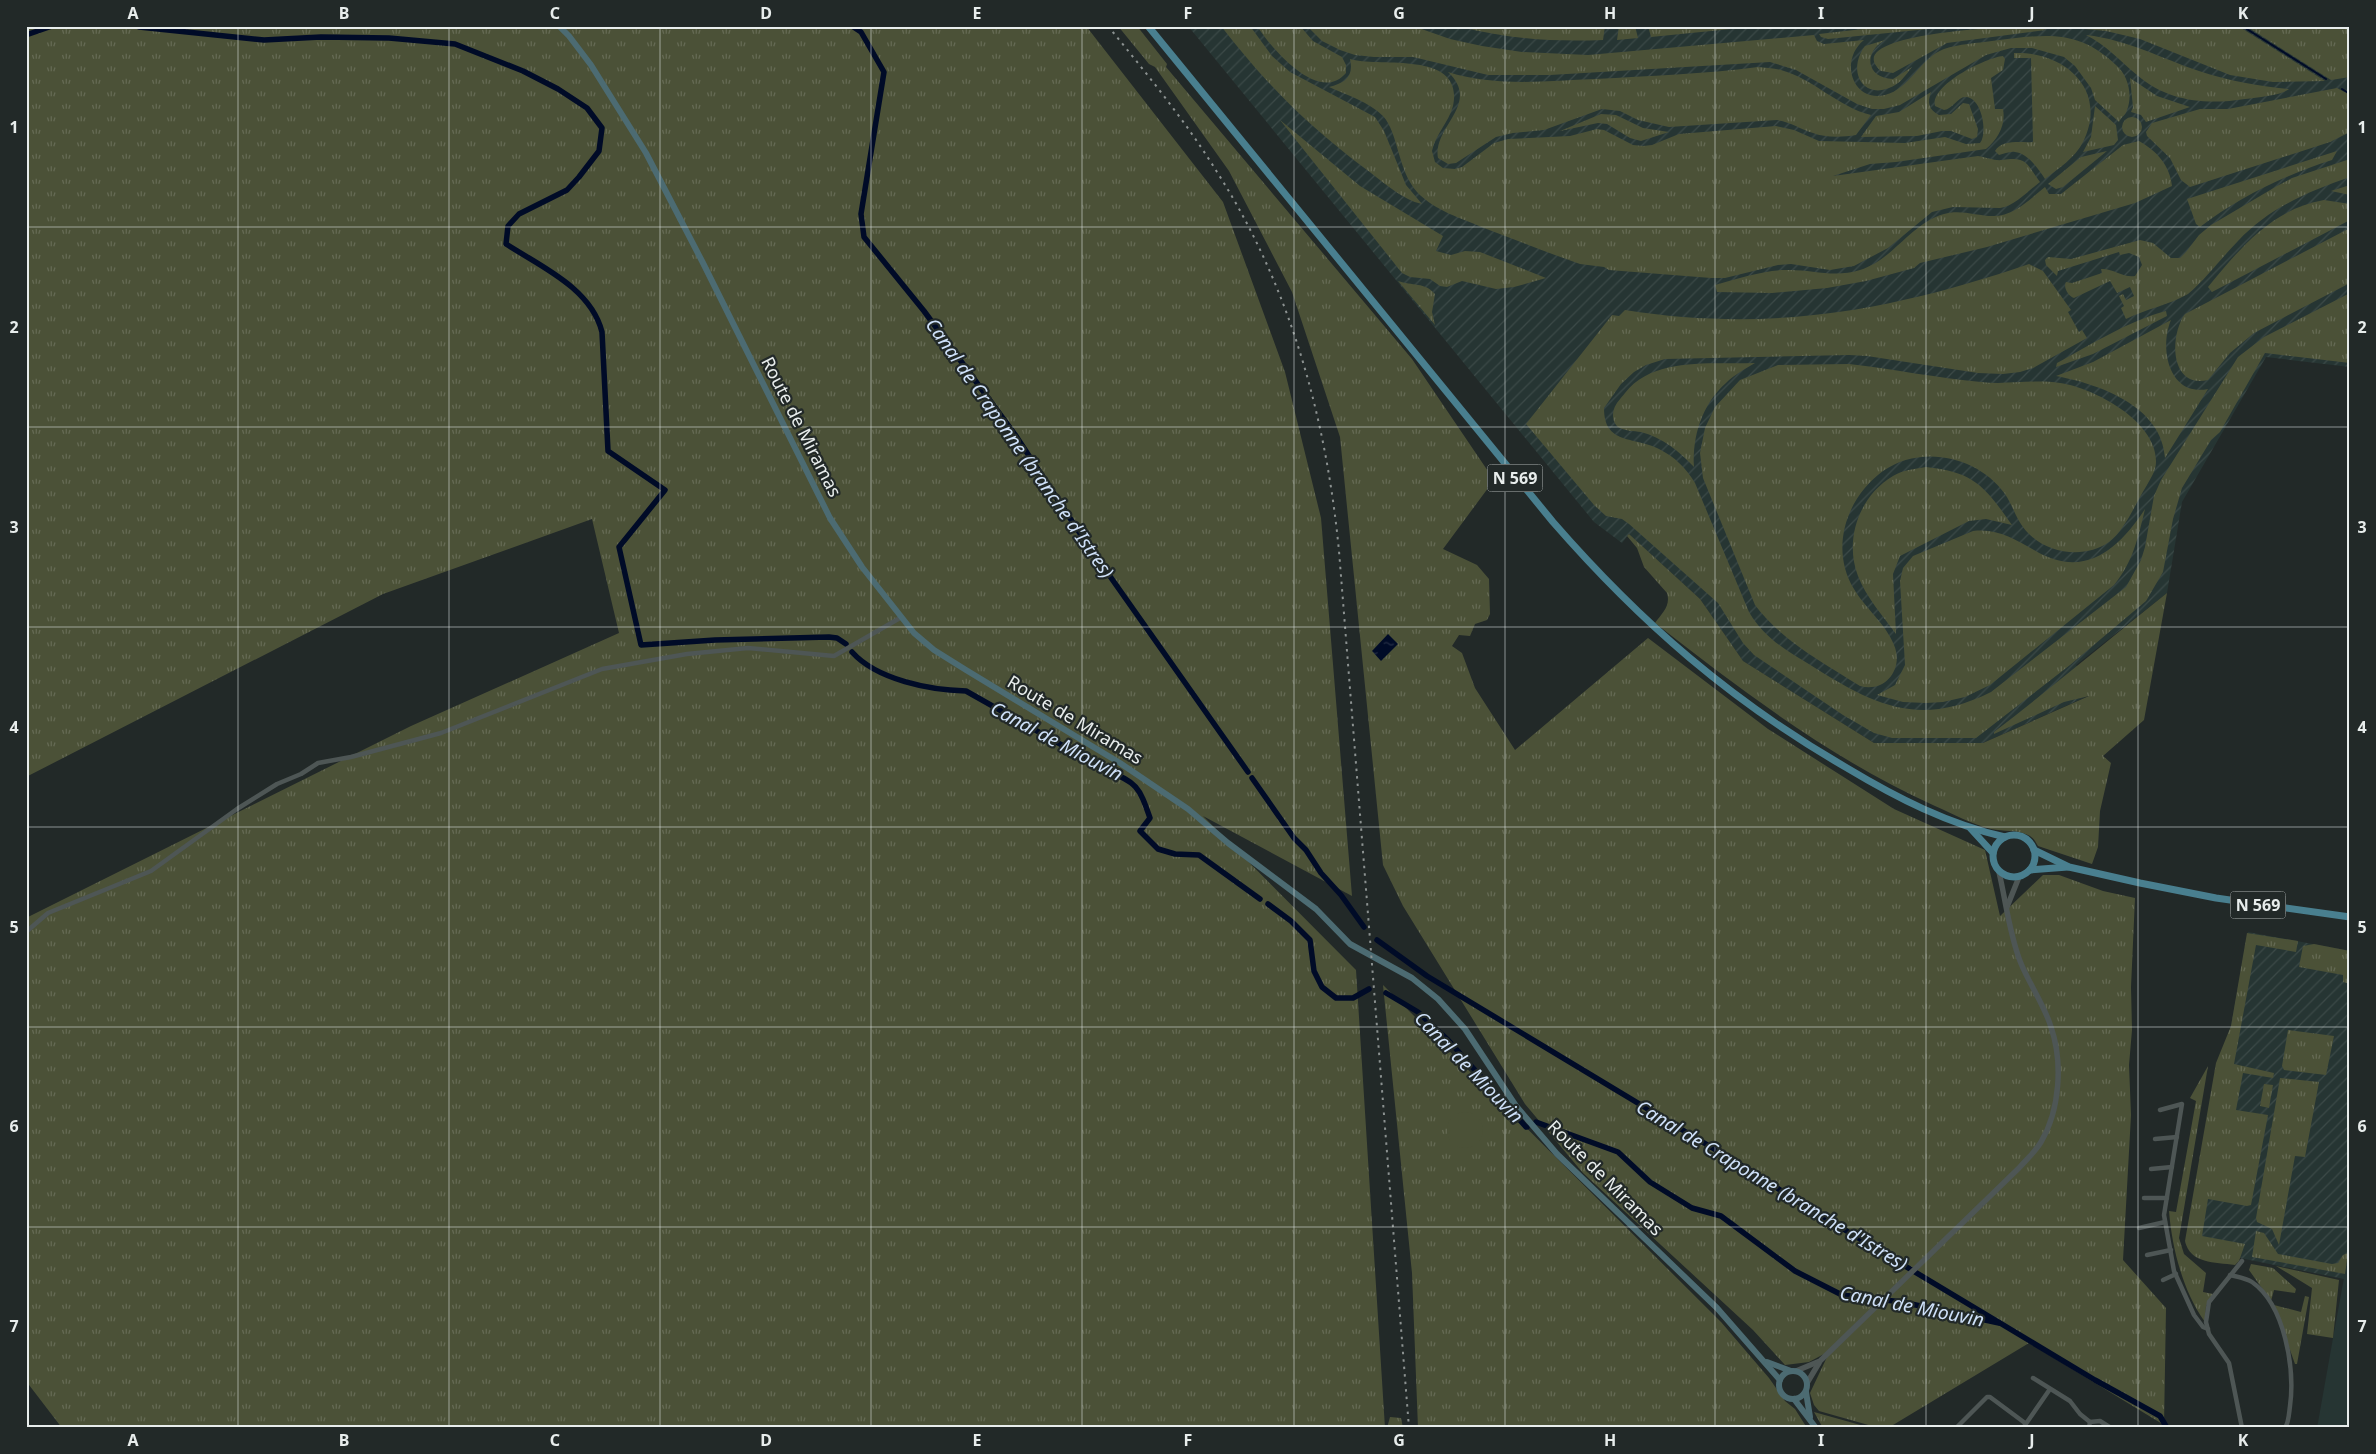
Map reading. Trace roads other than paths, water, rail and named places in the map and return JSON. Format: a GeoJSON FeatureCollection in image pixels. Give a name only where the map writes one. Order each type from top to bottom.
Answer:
{"type":"FeatureCollection","features":[{"type":"Feature","properties":{"kind":"main road","name":"Route de Miramas"},"geometry":{"type":"LineString","coordinates":[[560,26],[591,65],[646,153],[704,263],[830,518],[846,544],[900,618],[934,650],[1120,763],[1188,809],[1316,909],[1350,944],[1412,978],[1438,999],[1465,1029],[1516,1106],[1557,1154],[1718,1308],[1780,1380]]}},
{"type":"Feature","properties":{"kind":"main road","name":"N 569"},"geometry":{"type":"LineString","coordinates":[[1148,26],[1517,480],[1584,558],[1627,602],[1706,673],[1788,733],[1907,801],[1971,829],[2005,837]]}},
{"type":"Feature","properties":{"kind":"main road","name":"N 569"},"geometry":{"type":"LineString","coordinates":[[1971,829],[1993,853]]}},
{"type":"Feature","properties":{"kind":"main road"},"geometry":{"type":"LineString","coordinates":[[2019,836],[2026,839],[2034,850],[2035,857],[2030,870],[2019,877],[2005,876],[1999,872],[1992,860],[1999,841],[2005,837],[2019,836]]}},
{"type":"Feature","properties":{"kind":"main road","name":"N 569"},"geometry":{"type":"LineString","coordinates":[[2034,850],[2069,867],[2166,889],[2350,917]]}},
{"type":"Feature","properties":{"kind":"main road","name":"N 569"},"geometry":{"type":"LineString","coordinates":[[2030,870],[2069,867]]}},
{"type":"Feature","properties":{"kind":"main road","name":"Route de Miramas"},"geometry":{"type":"LineString","coordinates":[[1765,1362],[1794,1371]]}},
{"type":"Feature","properties":{"kind":"main road"},"geometry":{"type":"LineString","coordinates":[[1810,1418],[1806,1392],[1808,1383],[1804,1375],[1794,1371],[1786,1373],[1780,1380],[1782,1393],[1794,1399],[1816,1428]]}},
{"type":"Feature","properties":{"kind":"main road"},"geometry":{"type":"LineString","coordinates":[[1794,1399],[1806,1392]]}},
{"type":"Feature","properties":{"kind":"street"},"geometry":{"type":"LineString","coordinates":[[26,932],[48,913],[151,871],[277,784],[301,774],[318,763],[351,757],[441,733],[602,669],[687,654],[748,648],[834,656],[900,618]]}},
{"type":"Feature","properties":{"kind":"street"},"geometry":{"type":"LineString","coordinates":[[1808,1383],[1820,1361],[1915,1271],[2019,1168],[2041,1142],[2052,1113],[2058,1069],[2052,1028],[2021,964],[2010,932],[2008,907],[1999,872]]}},
{"type":"Feature","properties":{"kind":"street"},"geometry":{"type":"LineString","coordinates":[[2008,907],[2019,877]]}},
{"type":"Feature","properties":{"kind":"street"},"geometry":{"type":"LineString","coordinates":[[2160,1110],[2182,1104],[2164,1215],[2176,1274],[2194,1315],[2203,1327],[2208,1329]]}},
{"type":"Feature","properties":{"kind":"street"},"geometry":{"type":"LineString","coordinates":[[2155,1139],[2177,1137]]}},
{"type":"Feature","properties":{"kind":"street"},"geometry":{"type":"LineString","coordinates":[[2151,1169],[2172,1167]]}},
{"type":"Feature","properties":{"kind":"street"},"geometry":{"type":"LineString","coordinates":[[2144,1198],[2167,1198]]}},
{"type":"Feature","properties":{"kind":"street"},"geometry":{"type":"LineString","coordinates":[[2139,1228],[2165,1222]]}},
{"type":"Feature","properties":{"kind":"street"},"geometry":{"type":"LineString","coordinates":[[2147,1255],[2170,1250]]}},
{"type":"Feature","properties":{"kind":"street"},"geometry":{"type":"LineString","coordinates":[[2242,1262],[2209,1302],[2207,1311],[2208,1329],[2229,1363],[2242,1428]]}},
{"type":"Feature","properties":{"kind":"street"},"geometry":{"type":"LineString","coordinates":[[2163,1280],[2176,1274]]}},
{"type":"Feature","properties":{"kind":"street"},"geometry":{"type":"LineString","coordinates":[[2230,1275],[2253,1282],[2270,1302],[2282,1330],[2290,1357],[2293,1386],[2285,1428]]}},
{"type":"Feature","properties":{"kind":"street"},"geometry":{"type":"LineString","coordinates":[[1794,1371],[1820,1361]]}},
{"type":"Feature","properties":{"kind":"street"},"geometry":{"type":"LineString","coordinates":[[2033,1378],[2070,1401],[2080,1414],[2090,1422],[2100,1420],[2110,1428]]}},
{"type":"Feature","properties":{"kind":"street"},"geometry":{"type":"LineString","coordinates":[[1956,1428],[1986,1397],[1990,1397],[2024,1425],[2050,1389]]}},
{"type":"Feature","properties":{"kind":"street"},"geometry":{"type":"LineString","coordinates":[[2089,1428],[2090,1422]]}},
{"type":"Feature","properties":{"kind":"water"},"geometry":{"type":"Polygon","coordinates":[[[1388,634],[1398,644],[1381,661],[1372,651],[1388,634]]]}},
{"type":"Feature","properties":{"kind":"waterway"},"geometry":{"type":"LineString","coordinates":[[26,35],[52,26]]}},
{"type":"Feature","properties":{"kind":"waterway","name":"Canal de Craponne (branche d'Istres)"},"geometry":{"type":"LineString","coordinates":[[852,26],[861,32],[884,72],[861,214],[864,237],[924,311],[1016,436],[1083,538],[1248,772]]}},
{"type":"Feature","properties":{"kind":"waterway"},"geometry":{"type":"LineString","coordinates":[[2242,26],[2326,79]]}},
{"type":"Feature","properties":{"kind":"waterway"},"geometry":{"type":"LineString","coordinates":[[139,27],[264,40],[321,37],[389,38],[455,44],[523,71],[558,89],[587,108],[602,128],[599,151],[567,190],[519,214],[508,226],[506,244],[563,280],[576,291],[596,316],[602,332],[608,451],[665,490],[619,547],[641,645],[715,640],[829,637],[837,638],[846,644]]}},
{"type":"Feature","properties":{"kind":"waterway"},"geometry":{"type":"LineString","coordinates":[[2342,89],[2350,94]]}},
{"type":"Feature","properties":{"kind":"waterway","name":"Canal de Miouvin"},"geometry":{"type":"LineString","coordinates":[[852,652],[875,670],[905,682],[921,686],[966,691],[1106,770],[1131,782],[1143,799],[1150,818],[1140,831],[1158,849],[1175,854],[1199,855],[1260,899]]}},
{"type":"Feature","properties":{"kind":"waterway","name":"Canal de Craponne (branche d'Istres)"},"geometry":{"type":"LineString","coordinates":[[1252,778],[1294,838],[1306,850],[1321,873],[1341,895],[1364,927]]}},
{"type":"Feature","properties":{"kind":"waterway","name":"Canal de Miouvin"},"geometry":{"type":"LineString","coordinates":[[1268,904],[1291,921],[1310,940],[1314,971],[1322,987],[1336,998],[1353,998],[1369,989]]}},
{"type":"Feature","properties":{"kind":"waterway","name":"Canal de Craponne (branche d'Istres)"},"geometry":{"type":"LineString","coordinates":[[1377,940],[1427,976],[1759,1176],[1795,1200],[2095,1380],[2160,1416],[2167,1428]]}},
{"type":"Feature","properties":{"kind":"waterway","name":"Canal de Miouvin"},"geometry":{"type":"LineString","coordinates":[[1386,993],[1418,1012],[1448,1040],[1527,1127]]}},
{"type":"Feature","properties":{"kind":"waterway","name":"Canal de Miouvin"},"geometry":{"type":"LineString","coordinates":[[1536,1122],[1618,1152],[1650,1182],[1692,1208],[1721,1216],[1795,1271],[1842,1295],[1902,1302],[1999,1323]]}},
{"type":"Feature","properties":{"kind":"railway"},"geometry":{"type":"LineString","coordinates":[[1108,26],[1192,134],[1243,216],[1265,260],[1284,307],[1314,402],[1325,451],[1339,551],[1409,1428]]}}]}
